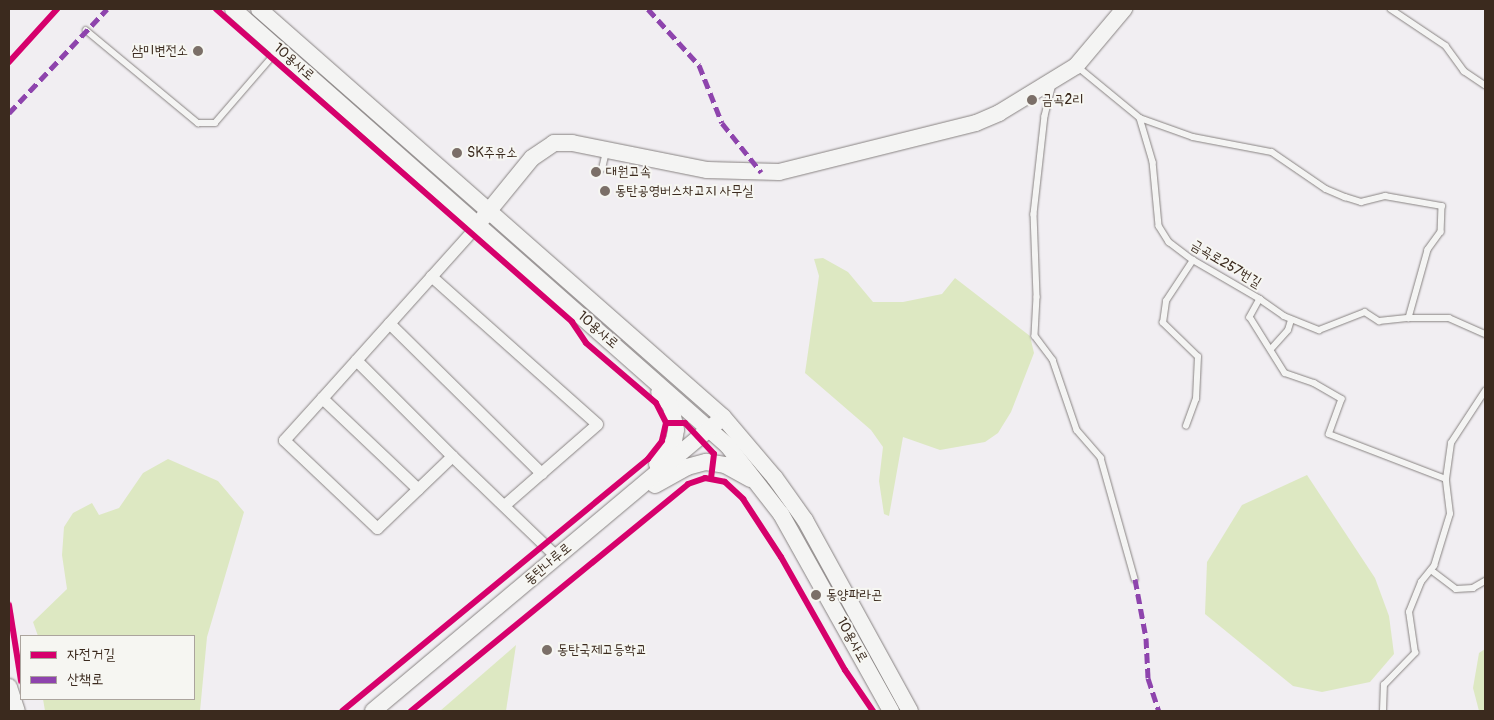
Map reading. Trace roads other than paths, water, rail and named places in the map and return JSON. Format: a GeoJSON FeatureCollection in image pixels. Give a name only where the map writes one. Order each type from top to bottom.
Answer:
{"type":"FeatureCollection","features":[{"type":"Feature","properties":{"kind":"street","name":"10용사로"},"geometry":{"type":"LineString","coordinates":[[233,9],[710,428],[764,491],[785,521],[891,711]]}},
{"type":"Feature","properties":{"kind":"street","name":"10용사로"},"geometry":{"type":"LineString","coordinates":[[259,9],[723,418],[775,478],[805,520],[910,711]]}},
{"type":"Feature","properties":{"kind":"street"},"geometry":{"type":"LineString","coordinates":[[452,456],[377,528],[284,440],[478,224],[532,158],[547,145],[563,142],[723,172],[797,170],[989,118],[1054,81],[1076,66],[1124,9]]}},
{"type":"Feature","properties":{"kind":"street"},"geometry":{"type":"LineString","coordinates":[[431,276],[596,424],[504,505]]}},
{"type":"Feature","properties":{"kind":"street"},"geometry":{"type":"LineString","coordinates":[[588,320],[607,346],[658,391],[671,406],[675,420],[674,441],[668,452],[616,508]]}},
{"type":"Feature","properties":{"kind":"street"},"geometry":{"type":"LineString","coordinates":[[389,323],[541,473]]}},
{"type":"Feature","properties":{"kind":"street"},"geometry":{"type":"LineString","coordinates":[[356,360],[557,557]]}},
{"type":"Feature","properties":{"kind":"street"},"geometry":{"type":"LineString","coordinates":[[322,398],[418,490]]}},
{"type":"Feature","properties":{"kind":"street","name":"동탄나루로"},"geometry":{"type":"LineString","coordinates":[[373,711],[723,418]]}},
{"type":"Feature","properties":{"kind":"street"},"geometry":{"type":"LineString","coordinates":[[616,508],[698,463],[725,465],[764,491]]}},
{"type":"Feature","properties":{"kind":"street"},"geometry":{"type":"LineString","coordinates":[[9,687],[17,711]]}},
{"type":"Feature","properties":{"kind":"lane"},"geometry":{"type":"LineString","coordinates":[[1391,9],[1439,41],[1464,71],[1485,86]]}},
{"type":"Feature","properties":{"kind":"lane"},"geometry":{"type":"LineString","coordinates":[[86,30],[198,123],[215,123],[279,48]]}},
{"type":"Feature","properties":{"kind":"lane"},"geometry":{"type":"LineString","coordinates":[[1076,66],[1140,118],[1193,137],[1272,152],[1326,189],[1345,197],[1361,202],[1385,196],[1442,206],[1441,232],[1428,250],[1409,318]]}},
{"type":"Feature","properties":{"kind":"lane"},"geometry":{"type":"LineString","coordinates":[[1054,81],[1045,116],[1034,214],[1037,298],[1034,336],[1053,360],[1077,430],[1101,458],[1134,579]]}},
{"type":"Feature","properties":{"kind":"lane","name":"금곡로257번길"},"geometry":{"type":"LineString","coordinates":[[1140,118],[1153,162],[1159,226],[1169,242],[1192,260],[1260,300],[1250,317],[1285,374],[1314,383],[1342,399],[1329,434],[1446,479]]}},
{"type":"Feature","properties":{"kind":"lane"},"geometry":{"type":"LineString","coordinates":[[602,169],[607,150]]}},
{"type":"Feature","properties":{"kind":"lane"},"geometry":{"type":"LineString","coordinates":[[1186,426],[1196,399],[1198,357],[1163,323],[1166,301],[1192,260]]}},
{"type":"Feature","properties":{"kind":"lane"},"geometry":{"type":"LineString","coordinates":[[1260,300],[1291,320],[1319,330],[1365,312],[1380,321],[1409,318],[1449,318],[1485,334]]}},
{"type":"Feature","properties":{"kind":"lane"},"geometry":{"type":"LineString","coordinates":[[1271,349],[1288,330],[1291,320]]}},
{"type":"Feature","properties":{"kind":"lane"},"geometry":{"type":"LineString","coordinates":[[1383,711],[1384,685],[1414,653],[1409,612],[1421,582],[1430,570],[1450,514],[1446,479],[1451,443],[1485,391]]}},
{"type":"Feature","properties":{"kind":"lane"},"geometry":{"type":"LineString","coordinates":[[1430,570],[1456,589],[1473,588],[1485,581]]}},
{"type":"Feature","properties":{"kind":"place","name":"삼미변전소"},"geometry":{"type":"Point","coordinates":[198,51]}},
{"type":"Feature","properties":{"kind":"place","name":"금곡2리"},"geometry":{"type":"Point","coordinates":[1032,100]}},
{"type":"Feature","properties":{"kind":"place","name":"SK주유소"},"geometry":{"type":"Point","coordinates":[457,153]}},
{"type":"Feature","properties":{"kind":"place","name":"대원고속"},"geometry":{"type":"Point","coordinates":[596,172]}},
{"type":"Feature","properties":{"kind":"place","name":"동탄공영버스차고지 사무실"},"geometry":{"type":"Point","coordinates":[605,191]}},
{"type":"Feature","properties":{"kind":"place","name":"동양파라곤"},"geometry":{"type":"Point","coordinates":[816,595]}},
{"type":"Feature","properties":{"kind":"place","name":"동탄국제고등학교"},"geometry":{"type":"Point","coordinates":[547,650]}}]}
